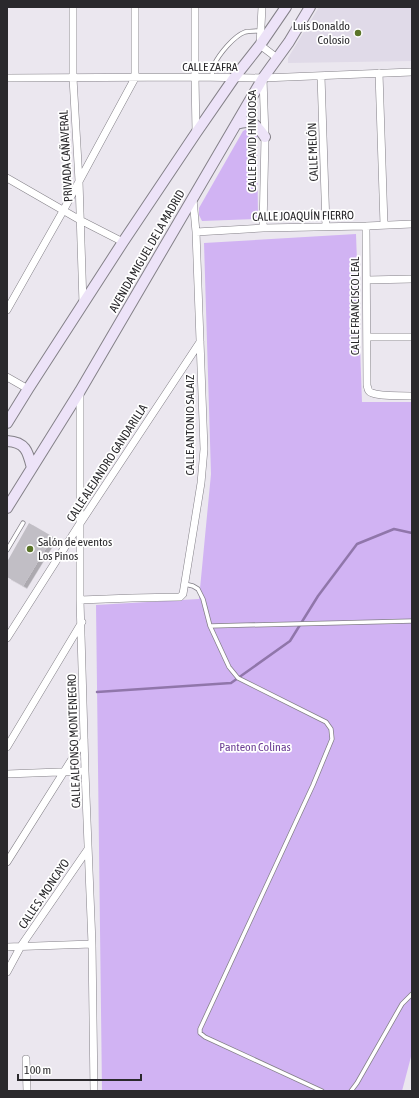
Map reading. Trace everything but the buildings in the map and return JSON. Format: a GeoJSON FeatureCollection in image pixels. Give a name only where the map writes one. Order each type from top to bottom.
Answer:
{"type":"FeatureCollection","features":[{"type":"Feature","properties":{"kind":"main road","name":"AVENIDA MIGUEL DE LA MADRID"},"geometry":{"type":"LineString","coordinates":[[7,423],[123,242],[196,133],[286,7]]}},
{"type":"Feature","properties":{"kind":"main road","name":"AVENIDA MIGUEL DE LA MADRID"},"geometry":{"type":"LineString","coordinates":[[7,508],[80,391],[263,78],[310,7]]}},
{"type":"Feature","properties":{"kind":"main road"},"geometry":{"type":"LineString","coordinates":[[236,124],[252,122],[265,137]]}},
{"type":"Feature","properties":{"kind":"main road"},"geometry":{"type":"LineString","coordinates":[[7,441],[18,443],[24,447],[29,454],[32,468]]}},
{"type":"Feature","properties":{"kind":"street","name":"PRIVADA CAÑAVERAL"},"geometry":{"type":"LineString","coordinates":[[73,7],[73,78],[84,304]]}},
{"type":"Feature","properties":{"kind":"street"},"geometry":{"type":"LineString","coordinates":[[7,310],[135,78],[135,7]]}},
{"type":"Feature","properties":{"kind":"street"},"geometry":{"type":"LineString","coordinates":[[195,7],[196,133]]}},
{"type":"Feature","properties":{"kind":"street"},"geometry":{"type":"LineString","coordinates":[[262,7],[260,45],[277,58]]}},
{"type":"Feature","properties":{"kind":"street","name":"CALLE ZAFRA"},"geometry":{"type":"LineString","coordinates":[[7,78],[263,78],[412,72]]}},
{"type":"Feature","properties":{"kind":"street"},"geometry":{"type":"LineString","coordinates":[[379,73],[384,225]]}},
{"type":"Feature","properties":{"kind":"street","name":"CALLE MELÓN"},"geometry":{"type":"LineString","coordinates":[[322,76],[326,226]]}},
{"type":"Feature","properties":{"kind":"street","name":"CALLE DAVID HINOJOSA"},"geometry":{"type":"LineString","coordinates":[[263,78],[265,137],[263,228]]}},
{"type":"Feature","properties":{"kind":"street"},"geometry":{"type":"LineString","coordinates":[[7,178],[80,220],[123,242]]}},
{"type":"Feature","properties":{"kind":"street","name":"CALLE ANTONIO SALAIZ"},"geometry":{"type":"LineString","coordinates":[[80,600],[180,597],[183,594],[203,467],[196,232],[193,199]]}},
{"type":"Feature","properties":{"kind":"street","name":"CALLE JOAQUÍN FIERRO"},"geometry":{"type":"LineString","coordinates":[[196,232],[263,228],[412,224]]}},
{"type":"Feature","properties":{"kind":"street","name":"CALLE FRANCISCO LEAL"},"geometry":{"type":"LineString","coordinates":[[366,226],[367,385],[369,391],[372,393],[412,396]]}},
{"type":"Feature","properties":{"kind":"street"},"geometry":{"type":"LineString","coordinates":[[367,280],[412,279]]}},
{"type":"Feature","properties":{"kind":"street"},"geometry":{"type":"LineString","coordinates":[[367,337],[412,337]]}},
{"type":"Feature","properties":{"kind":"street","name":"CALLE ALEJANDRO GANDARILLA"},"geometry":{"type":"LineString","coordinates":[[7,638],[79,524],[200,342]]}},
{"type":"Feature","properties":{"kind":"street"},"geometry":{"type":"LineString","coordinates":[[7,377],[28,389]]}},
{"type":"Feature","properties":{"kind":"street","name":"CALLE ALFONSO MONTENEGRO"},"geometry":{"type":"LineString","coordinates":[[80,391],[80,600],[82,622],[84,740],[92,944],[94,1091]]}},
{"type":"Feature","properties":{"kind":"street"},"geometry":{"type":"LineString","coordinates":[[7,747],[82,622]]}},
{"type":"Feature","properties":{"kind":"street"},"geometry":{"type":"LineString","coordinates":[[7,862],[84,740]]}},
{"type":"Feature","properties":{"kind":"street"},"geometry":{"type":"LineString","coordinates":[[7,774],[85,771]]}},
{"type":"Feature","properties":{"kind":"street","name":"CALLE S. MONCAYO"},"geometry":{"type":"LineString","coordinates":[[7,972],[21,946],[88,849]]}},
{"type":"Feature","properties":{"kind":"street"},"geometry":{"type":"LineString","coordinates":[[7,947],[92,944]]}},
{"type":"Feature","properties":{"kind":"street"},"geometry":{"type":"LineString","coordinates":[[26,1059],[27,1091]]}},
{"type":"Feature","properties":{"kind":"lane"},"geometry":{"type":"LineString","coordinates":[[212,77],[216,60],[237,37],[246,32],[261,31]]}},
{"type":"Feature","properties":{"kind":"lane"},"geometry":{"type":"LineString","coordinates":[[7,549],[23,523]]}},
{"type":"Feature","properties":{"kind":"lane"},"geometry":{"type":"LineString","coordinates":[[185,584],[198,589],[203,599],[210,626],[228,667],[238,678],[326,722],[331,729],[332,739],[313,785],[200,1028],[200,1033],[205,1037],[322,1091]]}},
{"type":"Feature","properties":{"kind":"lane"},"geometry":{"type":"LineString","coordinates":[[210,626],[412,621]]}},
{"type":"Feature","properties":{"kind":"lane"},"geometry":{"type":"LineString","coordinates":[[351,1091],[402,1004],[412,994]]}},
{"type":"Feature","properties":{"kind":"shaded area","name":"Luis Donaldo Colosio"},"geometry":{"type":"Polygon","coordinates":[[[319,7],[412,7],[412,61],[288,63],[288,58],[319,7]]]}},
{"type":"Feature","properties":{"kind":"green space"},"geometry":{"type":"Polygon","coordinates":[[[252,126],[257,131],[258,219],[202,221],[199,215],[199,208],[243,131],[252,126]]]}},
{"type":"Feature","properties":{"kind":"green space","name":"Panteon Colinas"},"geometry":{"type":"Polygon","coordinates":[[[356,234],[362,402],[412,402],[412,1053],[402,1091],[102,1091],[96,605],[199,599],[211,474],[204,243],[356,234]]]}},
{"type":"Feature","properties":{"kind":"waterway"},"geometry":{"type":"LineString","coordinates":[[97,692],[231,683],[290,641],[318,596],[357,544],[394,529],[412,533]]}},
{"type":"Feature","properties":{"kind":"place","name":"Luis Donaldo Colosio"},"geometry":{"type":"Point","coordinates":[358,33]}},
{"type":"Feature","properties":{"kind":"place","name":"Salón de eventos Los Pinos"},"geometry":{"type":"Point","coordinates":[30,549]}}]}
